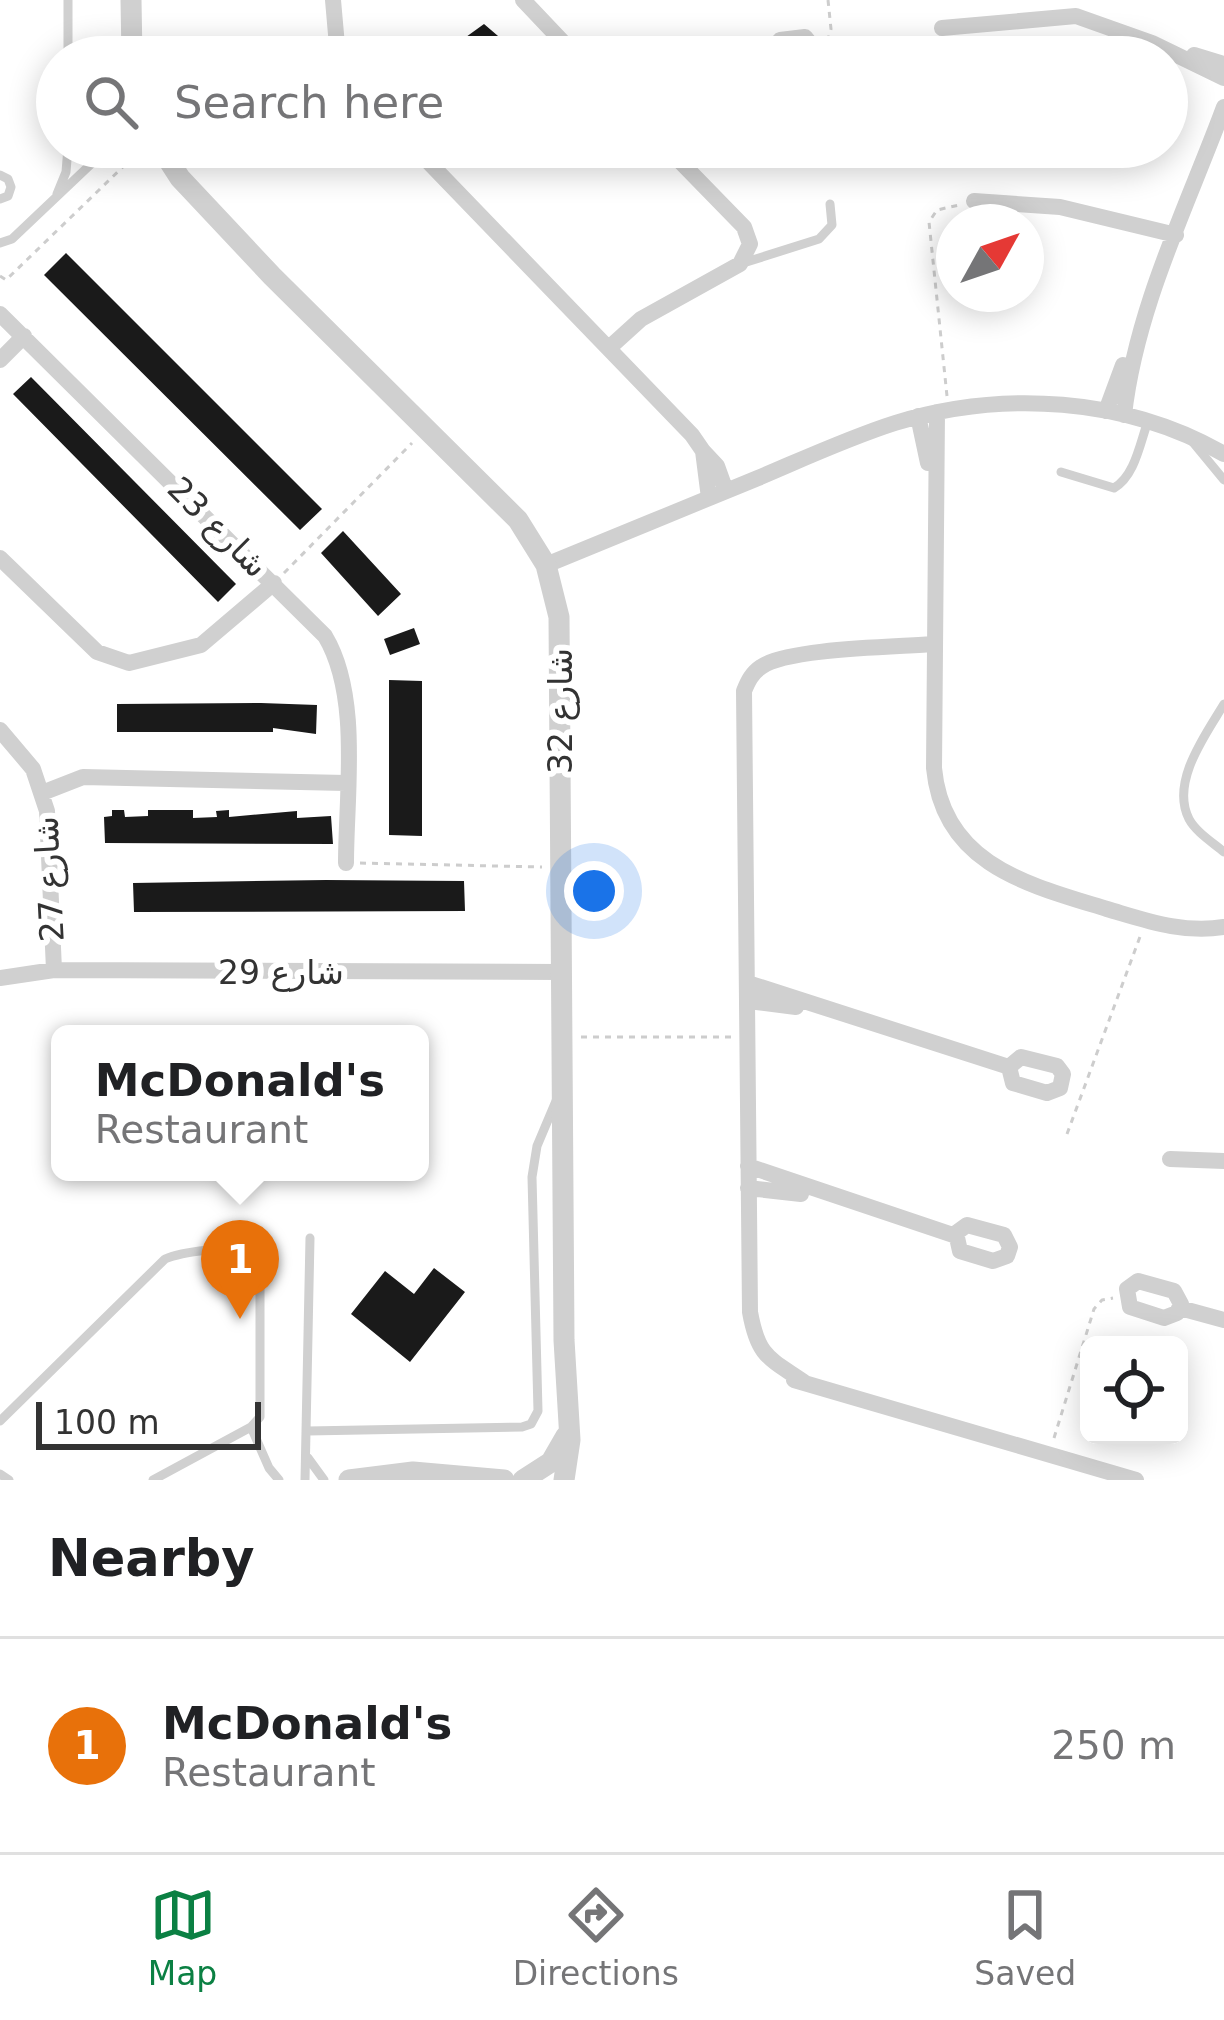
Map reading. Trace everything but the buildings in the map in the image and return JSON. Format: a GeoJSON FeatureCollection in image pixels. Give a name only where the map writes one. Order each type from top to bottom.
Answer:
{"type":"FeatureCollection","features":[{"type":"Feature","properties":{"kind":"street"},"geometry":{"type":"LineString","coordinates":[[130,0],[131,36]]}},
{"type":"Feature","properties":{"kind":"street"},"geometry":{"type":"LineString","coordinates":[[333,0],[336,36]]}},
{"type":"Feature","properties":{"kind":"street"},"geometry":{"type":"LineString","coordinates":[[523,0],[557,36]]}},
{"type":"Feature","properties":{"kind":"street"},"geometry":{"type":"LineString","coordinates":[[942,28],[1065,15],[1089,18],[1134,36]]}},
{"type":"Feature","properties":{"kind":"street"},"geometry":{"type":"LineString","coordinates":[[1188,54],[1224,64]]}},
{"type":"Feature","properties":{"kind":"street"},"geometry":{"type":"LineString","coordinates":[[1188,60],[1224,78]]}},
{"type":"Feature","properties":{"kind":"street"},"geometry":{"type":"LineString","coordinates":[[1115,413],[1144,320],[1224,107]]}},
{"type":"Feature","properties":{"kind":"street","name":"شارع 32"},"geometry":{"type":"LineString","coordinates":[[174,168],[272,276],[518,520],[546,565],[559,617],[564,1340],[569,1430],[565,1480]]}},
{"type":"Feature","properties":{"kind":"street"},"geometry":{"type":"LineString","coordinates":[[435,168],[703,451],[718,494]]}},
{"type":"Feature","properties":{"kind":"street"},"geometry":{"type":"LineString","coordinates":[[609,348],[641,319],[740,264],[748,252],[747,232],[686,168]]}},
{"type":"Feature","properties":{"kind":"street"},"geometry":{"type":"LineString","coordinates":[[974,201],[1040,204],[1088,213],[1173,242]]}},
{"type":"Feature","properties":{"kind":"street","name":"شارع 23"},"geometry":{"type":"LineString","coordinates":[[0,314],[326,636],[339,662],[346,700],[346,862]]}},
{"type":"Feature","properties":{"kind":"street"},"geometry":{"type":"LineString","coordinates":[[0,360],[24,336]]}},
{"type":"Feature","properties":{"kind":"street"},"geometry":{"type":"LineString","coordinates":[[546,565],[918,416],[943,411],[1019,403],[1115,413],[1188,436],[1224,454]]}},
{"type":"Feature","properties":{"kind":"street"},"geometry":{"type":"LineString","coordinates":[[943,411],[934,500],[935,782],[943,808],[976,853],[1018,881],[1146,921],[1185,929],[1224,927]]}},
{"type":"Feature","properties":{"kind":"street"},"geometry":{"type":"LineString","coordinates":[[918,416],[934,500]]}},
{"type":"Feature","properties":{"kind":"street"},"geometry":{"type":"LineString","coordinates":[[0,558],[97,652],[120,662],[201,645],[274,583]]}},
{"type":"Feature","properties":{"kind":"street"},"geometry":{"type":"LineString","coordinates":[[934,644],[838,650],[770,662],[753,675],[744,691],[752,1324],[763,1353],[776,1367],[804,1382],[1136,1480]]}},
{"type":"Feature","properties":{"kind":"street","name":"شارع 27"},"geometry":{"type":"LineString","coordinates":[[0,730],[33,770],[42,793],[51,843],[54,970]]}},
{"type":"Feature","properties":{"kind":"street"},"geometry":{"type":"LineString","coordinates":[[42,793],[83,777],[346,783]]}},
{"type":"Feature","properties":{"kind":"street","name":"شارع 29"},"geometry":{"type":"LineString","coordinates":[[0,978],[54,970],[562,972]]}},
{"type":"Feature","properties":{"kind":"street"},"geometry":{"type":"LineString","coordinates":[[748,992],[844,1015],[1009,1067]]}},
{"type":"Feature","properties":{"kind":"street"},"geometry":{"type":"LineString","coordinates":[[1170,1159],[1224,1161]]}},
{"type":"Feature","properties":{"kind":"street"},"geometry":{"type":"LineString","coordinates":[[748,1166],[956,1236]]}},
{"type":"Feature","properties":{"kind":"street"},"geometry":{"type":"LineString","coordinates":[[748,1188],[844,1202]]}},
{"type":"Feature","properties":{"kind":"street"},"geometry":{"type":"LineString","coordinates":[[1143,1281],[1174,1291],[1180,1308],[1164,1318],[1134,1310],[1126,1299],[1130,1286],[1143,1281]]}},
{"type":"Feature","properties":{"kind":"street"},"geometry":{"type":"LineString","coordinates":[[1180,1308],[1224,1320]]}},
{"type":"Feature","properties":{"kind":"street"},"geometry":{"type":"LineString","coordinates":[[523,1480],[551,1462],[569,1430]]}},
{"type":"Feature","properties":{"kind":"street"},"geometry":{"type":"LineString","coordinates":[[569,1430],[577,1480]]}},
{"type":"Feature","properties":{"kind":"street"},"geometry":{"type":"LineString","coordinates":[[349,1480],[427,1472],[504,1480]]}},
{"type":"Feature","properties":{"kind":"lane"},"geometry":{"type":"LineString","coordinates":[[68,0],[68,36]]}},
{"type":"Feature","properties":{"kind":"lane"},"geometry":{"type":"LineString","coordinates":[[55,198],[66,168]]}},
{"type":"Feature","properties":{"kind":"lane"},"geometry":{"type":"LineString","coordinates":[[0,243],[12,239],[89,168]]}},
{"type":"Feature","properties":{"kind":"lane"},"geometry":{"type":"LineString","coordinates":[[0,175],[8,178],[11,188],[0,199]]}},
{"type":"Feature","properties":{"kind":"lane"},"geometry":{"type":"LineString","coordinates":[[740,264],[822,238],[832,225],[830,204]]}},
{"type":"Feature","properties":{"kind":"lane"},"geometry":{"type":"LineString","coordinates":[[1060,472],[1114,488],[1128,476],[1148,421]]}},
{"type":"Feature","properties":{"kind":"lane"},"geometry":{"type":"LineString","coordinates":[[1188,436],[1224,480]]}},
{"type":"Feature","properties":{"kind":"lane"},"geometry":{"type":"LineString","coordinates":[[1224,704],[1193,757],[1185,797],[1189,820],[1224,852]]}},
{"type":"Feature","properties":{"kind":"lane"},"geometry":{"type":"LineString","coordinates":[[308,1432],[522,1427],[534,1420],[538,1411],[532,1177],[542,1130],[562,1090]]}},
{"type":"Feature","properties":{"kind":"lane"},"geometry":{"type":"LineString","coordinates":[[305,1480],[310,1238]]}},
{"type":"Feature","properties":{"kind":"lane"},"geometry":{"type":"LineString","coordinates":[[0,1420],[165,1259],[185,1252],[247,1251],[260,1269],[262,1410],[251,1427],[153,1480]]}},
{"type":"Feature","properties":{"kind":"lane"},"geometry":{"type":"LineString","coordinates":[[251,1427],[269,1474],[279,1480]]}},
{"type":"Feature","properties":{"kind":"lane"},"geometry":{"type":"LineString","coordinates":[[308,1458],[324,1480]]}},
{"type":"Feature","properties":{"kind":"lane"},"geometry":{"type":"LineString","coordinates":[[0,1474],[9,1480]]}},
{"type":"Feature","properties":{"kind":"path"},"geometry":{"type":"LineString","coordinates":[[828,0],[829,36]]}},
{"type":"Feature","properties":{"kind":"path"},"geometry":{"type":"LineString","coordinates":[[0,276],[6,280],[122,168]]}},
{"type":"Feature","properties":{"kind":"path"},"geometry":{"type":"LineString","coordinates":[[943,411],[928,222],[937,210],[974,201]]}},
{"type":"Feature","properties":{"kind":"path"},"geometry":{"type":"LineString","coordinates":[[274,583],[427,429]]}},
{"type":"Feature","properties":{"kind":"path"},"geometry":{"type":"LineString","coordinates":[[346,862],[561,867]]}},
{"type":"Feature","properties":{"kind":"path"},"geometry":{"type":"LineString","coordinates":[[1066,1134],[1146,921]]}},
{"type":"Feature","properties":{"kind":"path"},"geometry":{"type":"LineString","coordinates":[[562,1037],[748,1037]]}},
{"type":"Feature","properties":{"kind":"path"},"geometry":{"type":"LineString","coordinates":[[1049,1454],[1094,1309],[1108,1298],[1126,1299]]}},
{"type":"Feature","properties":{"kind":"place","name":"McDonald's"},"geometry":{"type":"Point","coordinates":[240,1319]}}]}
